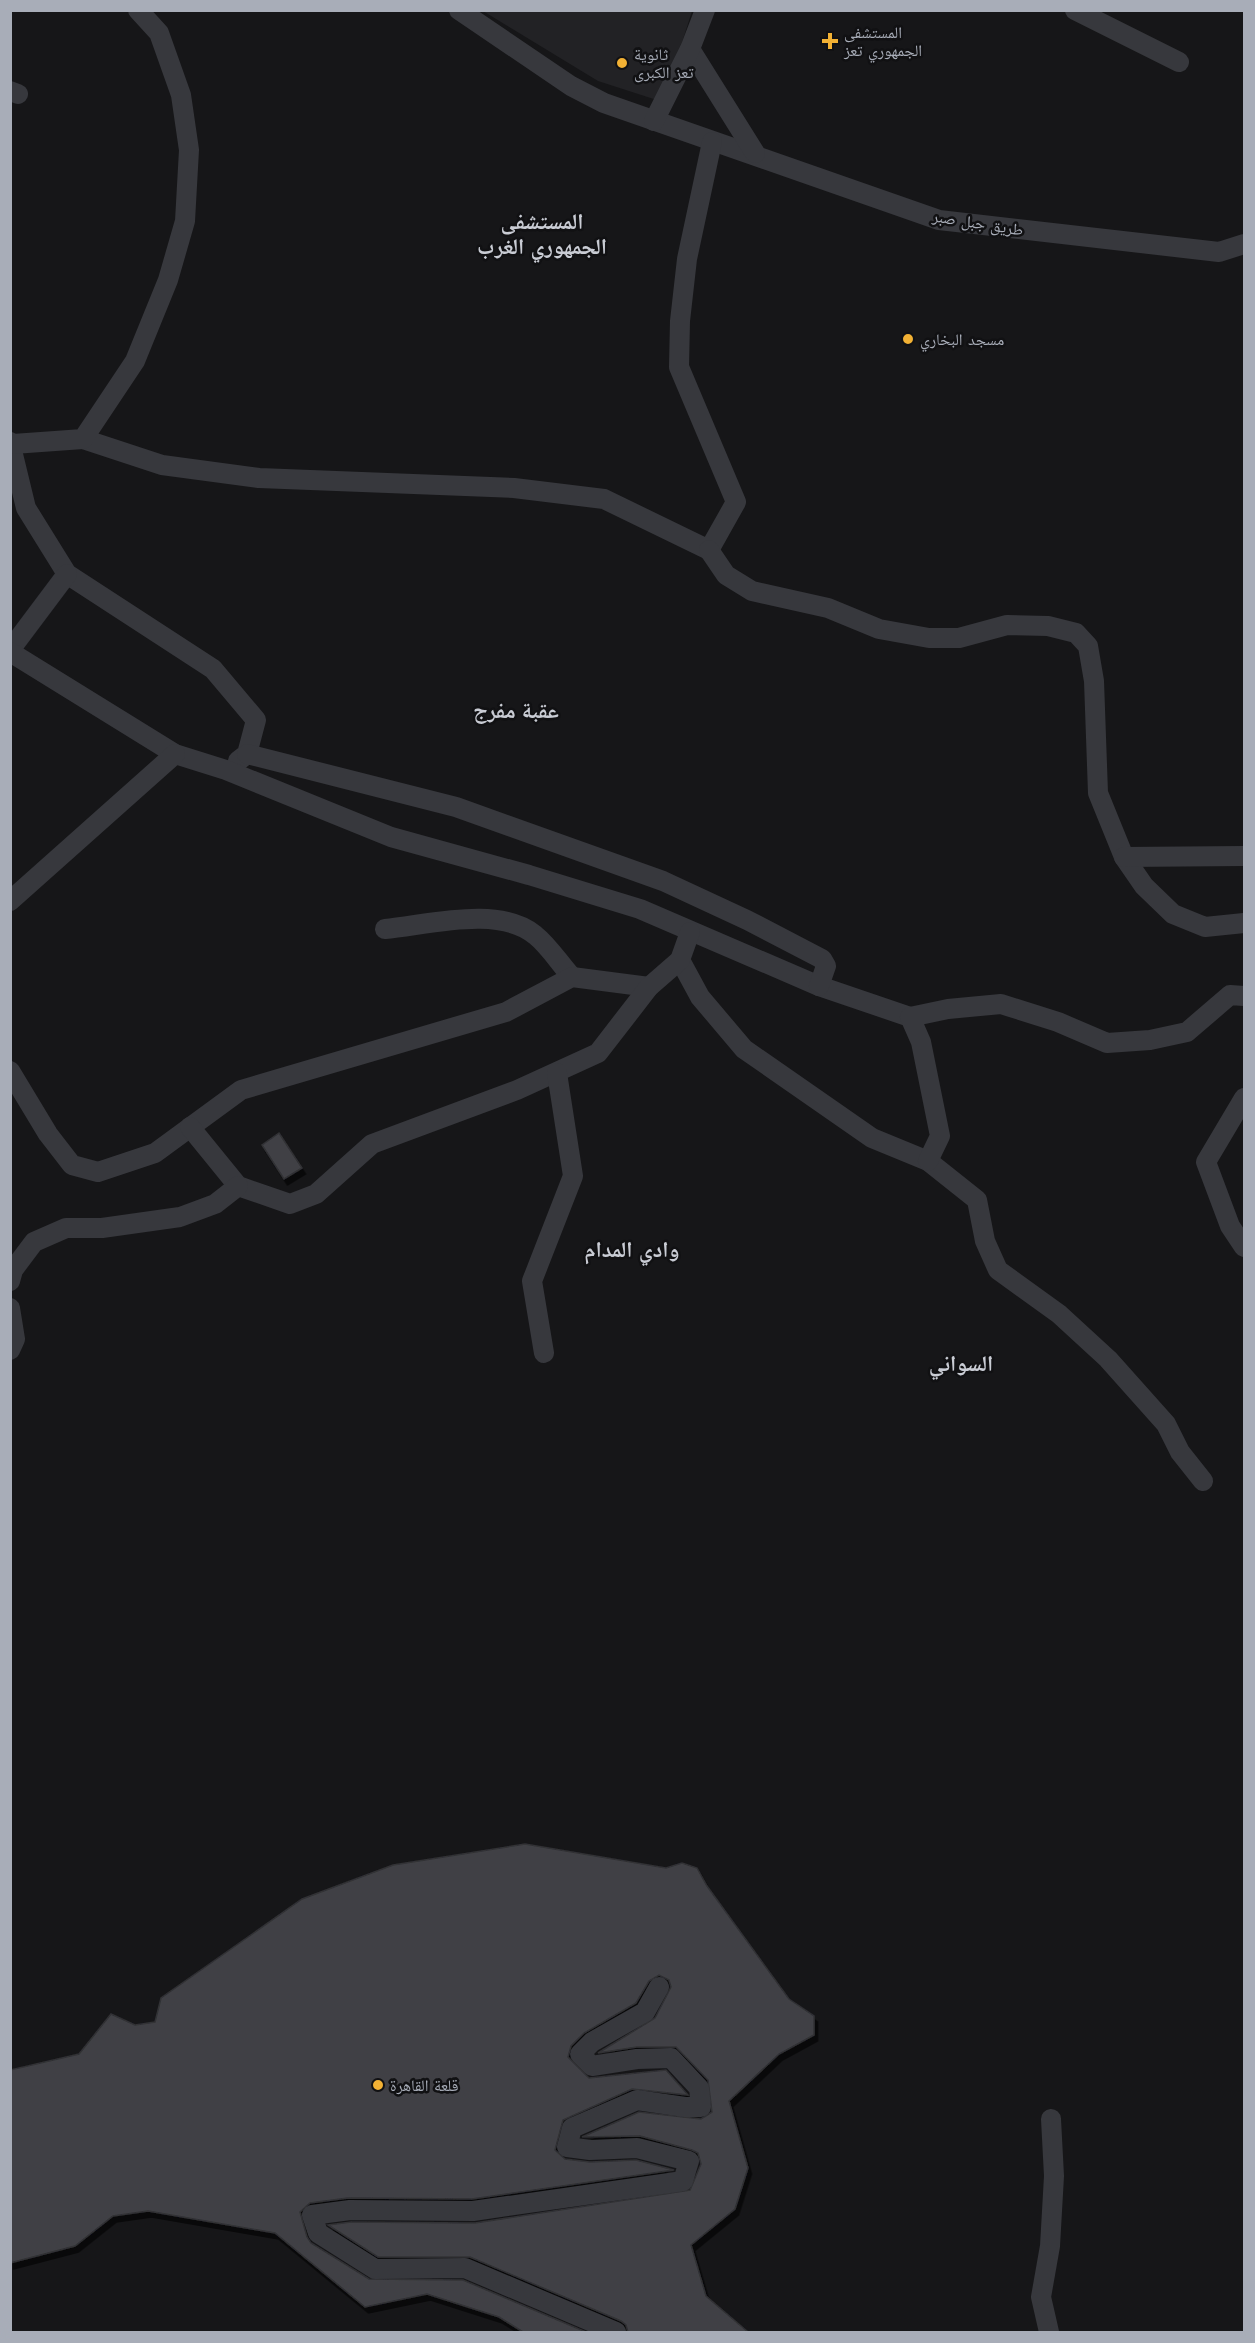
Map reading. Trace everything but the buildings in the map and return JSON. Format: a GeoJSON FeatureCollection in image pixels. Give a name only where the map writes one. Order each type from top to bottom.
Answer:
{"type":"FeatureCollection","features":[{"type":"Feature","properties":{"kind":"street"},"geometry":{"type":"LineString","coordinates":[[83,439],[135,361],[168,280],[184,221],[189,150],[181,95],[159,33],[138,10]]}},
{"type":"Feature","properties":{"kind":"street","name":"طريق جبل صبر"},"geometry":{"type":"LineString","coordinates":[[459,10],[571,86],[604,103],[712,142],[755,153],[939,220],[1219,252],[1245,244]]}},
{"type":"Feature","properties":{"kind":"street"},"geometry":{"type":"LineString","coordinates":[[654,121],[690,50],[705,10]]}},
{"type":"Feature","properties":{"kind":"street"},"geometry":{"type":"LineString","coordinates":[[1075,10],[1179,62]]}},
{"type":"Feature","properties":{"kind":"street"},"geometry":{"type":"LineString","coordinates":[[690,50],[755,153]]}},
{"type":"Feature","properties":{"kind":"street"},"geometry":{"type":"LineString","coordinates":[[709,549],[736,502],[679,368],[680,321],[687,260],[712,142]]}},
{"type":"Feature","properties":{"kind":"street"},"geometry":{"type":"LineString","coordinates":[[226,770],[247,754],[256,720],[213,669],[67,574],[26,508],[12,443],[83,439],[162,465],[259,477],[514,488],[604,499],[709,549],[726,575],[752,591],[828,608],[879,629],[929,638],[959,638],[1007,625],[1048,626],[1076,633],[1088,646],[1095,681],[1098,793],[1124,857],[1144,886],[1173,914],[1205,927],[1245,923]]}},
{"type":"Feature","properties":{"kind":"street"},"geometry":{"type":"LineString","coordinates":[[67,574],[10,651],[175,754],[226,770],[391,837],[529,875],[640,909],[819,986],[910,1017],[948,1009],[1001,1004],[1058,1022],[1107,1043],[1139,1041],[1187,1032],[1230,995],[1245,996]]}},
{"type":"Feature","properties":{"kind":"street"},"geometry":{"type":"LineString","coordinates":[[10,901],[175,754]]}},
{"type":"Feature","properties":{"kind":"street"},"geometry":{"type":"LineString","coordinates":[[247,754],[456,807],[663,881],[747,920],[822,959],[826,966],[819,986]]}},
{"type":"Feature","properties":{"kind":"street"},"geometry":{"type":"LineString","coordinates":[[1124,857],[1245,856]]}},
{"type":"Feature","properties":{"kind":"street"},"geometry":{"type":"LineString","coordinates":[[385,930],[477,919],[510,920],[535,935],[572,977]]}},
{"type":"Feature","properties":{"kind":"street"},"geometry":{"type":"LineString","coordinates":[[190,1127],[238,1186],[260,1191],[290,1204],[316,1194],[372,1144],[557,1073],[598,1053],[649,987],[680,960],[690,932]]}},
{"type":"Feature","properties":{"kind":"street"},"geometry":{"type":"LineString","coordinates":[[680,960],[700,997],[744,1048],[872,1138],[928,1161],[977,1200],[985,1240],[998,1270],[1059,1314],[1108,1359],[1166,1424],[1180,1452],[1203,1481]]}},
{"type":"Feature","properties":{"kind":"street"},"geometry":{"type":"LineString","coordinates":[[10,1071],[48,1134],[72,1165],[98,1172],[154,1153],[241,1090],[506,1012],[572,977],[649,987]]}},
{"type":"Feature","properties":{"kind":"street"},"geometry":{"type":"LineString","coordinates":[[910,1017],[921,1042],[940,1136],[928,1161]]}},
{"type":"Feature","properties":{"kind":"street"},"geometry":{"type":"LineString","coordinates":[[544,1353],[532,1281],[573,1176],[557,1073]]}},
{"type":"Feature","properties":{"kind":"street"},"geometry":{"type":"LineString","coordinates":[[1245,1098],[1206,1162],[1230,1226],[1245,1247]]}},
{"type":"Feature","properties":{"kind":"street"},"geometry":{"type":"LineString","coordinates":[[10,1281],[13,1270],[34,1242],[66,1228],[102,1228],[180,1217],[215,1204],[238,1186]]}},
{"type":"Feature","properties":{"kind":"street"},"geometry":{"type":"LineString","coordinates":[[10,1308],[15,1340],[10,1350]]}},
{"type":"Feature","properties":{"kind":"street"},"geometry":{"type":"LineString","coordinates":[[616,2332],[465,2268],[375,2269],[318,2233],[312,2215],[350,2210],[473,2211],[683,2181],[689,2161],[637,2148],[590,2150],[567,2148],[572,2128],[637,2100],[701,2107],[699,2088],[671,2058],[637,2059],[592,2066],[580,2054],[592,2042],[645,2012],[659,1987]]}},
{"type":"Feature","properties":{"kind":"street"},"geometry":{"type":"LineString","coordinates":[[1049,2332],[1041,2297],[1050,2246],[1053,2187],[1051,2119]]}},
{"type":"Feature","properties":{"kind":"shaded area","name":"ثانوية تعز الكبرى"},"geometry":{"type":"Polygon","coordinates":[[[483,11],[692,11],[663,102],[598,81],[483,11]]]}},
{"type":"Feature","properties":{"kind":"place","name":"المستشفى الجمهوري تعز"},"geometry":{"type":"Point","coordinates":[830,41]}},
{"type":"Feature","properties":{"kind":"place","name":"ثانوية تعز الكبرى"},"geometry":{"type":"Point","coordinates":[622,63]}},
{"type":"Feature","properties":{"kind":"place","name":"مسجد البخاري"},"geometry":{"type":"Point","coordinates":[908,339]}},
{"type":"Feature","properties":{"kind":"place","name":"قلعة القاهرة"},"geometry":{"type":"Point","coordinates":[378,2085]}},
{"type":"Feature","properties":{"kind":"district","name":"المستشفى الجمهوري الغرب"},"geometry":{"type":"Point","coordinates":[542,234]}},
{"type":"Feature","properties":{"kind":"district","name":"عقبة مفرج"},"geometry":{"type":"Point","coordinates":[516,710]}},
{"type":"Feature","properties":{"kind":"district","name":"وادي المدام"},"geometry":{"type":"Point","coordinates":[632,1249]}},
{"type":"Feature","properties":{"kind":"district","name":"السواني"},"geometry":{"type":"Point","coordinates":[961,1363]}}]}
